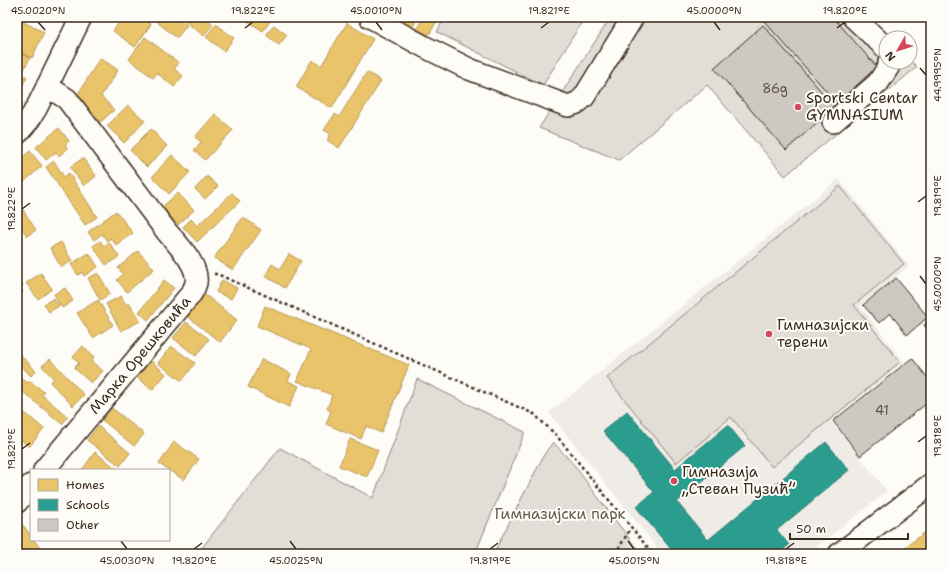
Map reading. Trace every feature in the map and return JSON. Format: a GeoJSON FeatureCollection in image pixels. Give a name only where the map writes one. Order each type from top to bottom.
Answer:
{"type":"FeatureCollection","features":[{"type":"Feature","properties":{"kind":"street"},"geometry":{"type":"LineString","coordinates":[[17,134],[29,120],[81,17]]}},
{"type":"Feature","properties":{"kind":"street"},"geometry":{"type":"LineString","coordinates":[[370,17],[469,69],[568,106],[577,103],[584,97],[633,17]]}},
{"type":"Feature","properties":{"kind":"street"},"geometry":{"type":"LineString","coordinates":[[853,17],[878,40]]}},
{"type":"Feature","properties":{"kind":"street"},"geometry":{"type":"LineString","coordinates":[[833,122],[878,83],[886,70]]}},
{"type":"Feature","properties":{"kind":"street"},"geometry":{"type":"LineString","coordinates":[[47,86],[66,100],[167,232],[181,248],[194,266],[196,274]]}},
{"type":"Feature","properties":{"kind":"street","name":"Марка Орешковића"},"geometry":{"type":"LineString","coordinates":[[45,469],[190,294],[196,282],[196,274]]}},
{"type":"Feature","properties":{"kind":"street"},"geometry":{"type":"LineString","coordinates":[[838,554],[931,484]]}},
{"type":"Feature","properties":{"kind":"street"},"geometry":{"type":"LineString","coordinates":[[17,502],[30,486]]}},
{"type":"Feature","properties":{"kind":"path"},"geometry":{"type":"LineString","coordinates":[[196,274],[217,274],[534,414],[556,435],[653,554]]}},
{"type":"Feature","properties":{"kind":"path"},"geometry":{"type":"LineString","coordinates":[[615,554],[631,528]]}},
{"type":"Feature","properties":{"kind":"shaded area"},"geometry":{"type":"Polygon","coordinates":[[[839,179],[909,266],[860,306],[904,362],[831,421],[887,491],[808,554],[662,554],[549,413],[839,179]]]}},
{"type":"Feature","properties":{"kind":"green space"},"geometry":{"type":"Polygon","coordinates":[[[445,17],[585,17],[543,85],[437,32],[445,17]]]}},
{"type":"Feature","properties":{"kind":"green space","name":"Sportski Centar GYMNASIUM"},"geometry":{"type":"Polygon","coordinates":[[[611,17],[863,17],[878,46],[878,70],[913,70],[785,176],[707,85],[619,160],[539,128],[611,17]]]}},
{"type":"Feature","properties":{"kind":"green space","name":"Гимназијски терени"},"geometry":{"type":"Polygon","coordinates":[[[840,186],[904,264],[854,305],[900,362],[772,467],[731,417],[676,463],[607,378],[840,186]]]}},
{"type":"Feature","properties":{"kind":"green space"},"geometry":{"type":"Polygon","coordinates":[[[417,379],[525,432],[475,554],[197,554],[280,448],[373,498],[417,379]]]}},
{"type":"Feature","properties":{"kind":"green space","name":"Гимназијски парк"},"geometry":{"type":"Polygon","coordinates":[[[553,442],[575,466],[641,554],[493,554],[545,453],[553,442]]]}},
{"type":"Feature","properties":{"kind":"building: Homes"},"geometry":{"type":"Polygon","coordinates":[[[123,17],[141,17],[151,24],[135,47],[113,31],[123,17]]]}},
{"type":"Feature","properties":{"kind":"building: Homes"},"geometry":{"type":"Polygon","coordinates":[[[176,17],[187,25],[177,38],[152,18],[176,17]]]}},
{"type":"Feature","properties":{"kind":"building: Homes"},"geometry":{"type":"Polygon","coordinates":[[[188,17],[204,17],[213,24],[204,36],[185,21],[188,17]]]}},
{"type":"Feature","properties":{"kind":"building: Homes"},"geometry":{"type":"Polygon","coordinates":[[[267,17],[271,20],[263,31],[243,18],[267,17]]]}},
{"type":"Feature","properties":{"kind":"building: Homes"},"geometry":{"type":"Polygon","coordinates":[[[386,17],[418,17],[411,30],[386,17]]]}},
{"type":"Feature","properties":{"kind":"building: Homes"},"geometry":{"type":"Polygon","coordinates":[[[423,17],[439,17],[429,35],[417,29],[423,17]]]}},
{"type":"Feature","properties":{"kind":"building: Homes"},"geometry":{"type":"Polygon","coordinates":[[[17,19],[44,32],[32,58],[17,50],[17,19]]]}},
{"type":"Feature","properties":{"kind":"building: Homes"},"geometry":{"type":"Polygon","coordinates":[[[347,23],[373,39],[332,108],[296,87],[312,60],[321,66],[347,23]]]}},
{"type":"Feature","properties":{"kind":"building: Homes"},"geometry":{"type":"Polygon","coordinates":[[[216,24],[234,38],[224,51],[206,37],[216,24]]]}},
{"type":"Feature","properties":{"kind":"building: Homes"},"geometry":{"type":"Polygon","coordinates":[[[274,25],[287,35],[279,45],[266,35],[274,25]]]}},
{"type":"Feature","properties":{"kind":"building: Homes"},"geometry":{"type":"Polygon","coordinates":[[[145,37],[179,63],[174,69],[183,76],[174,87],[157,73],[153,78],[129,59],[145,37]]]}},
{"type":"Feature","properties":{"kind":"building: Homes"},"geometry":{"type":"Polygon","coordinates":[[[17,51],[30,58],[22,73],[17,70],[17,51]]]}},
{"type":"Feature","properties":{"kind":"building: Homes"},"geometry":{"type":"Polygon","coordinates":[[[100,58],[118,70],[101,96],[114,110],[97,125],[75,99],[100,58]]]}},
{"type":"Feature","properties":{"kind":"building: Homes"},"geometry":{"type":"Polygon","coordinates":[[[17,72],[27,77],[17,96],[17,72]]]}},
{"type":"Feature","properties":{"kind":"building: Homes"},"geometry":{"type":"Polygon","coordinates":[[[367,72],[381,81],[339,148],[327,140],[331,134],[324,130],[335,114],[339,117],[367,72]]]}},
{"type":"Feature","properties":{"kind":"building: Homes"},"geometry":{"type":"Polygon","coordinates":[[[128,105],[145,121],[124,143],[107,126],[128,105]]]}},
{"type":"Feature","properties":{"kind":"building: Homes"},"geometry":{"type":"Polygon","coordinates":[[[215,114],[233,130],[205,160],[194,150],[201,142],[195,137],[215,114]]]}},
{"type":"Feature","properties":{"kind":"building: Homes"},"geometry":{"type":"Polygon","coordinates":[[[59,128],[69,141],[65,145],[68,148],[59,156],[56,152],[46,160],[36,147],[59,128]]]}},
{"type":"Feature","properties":{"kind":"building: Homes"},"geometry":{"type":"Polygon","coordinates":[[[151,129],[167,146],[147,167],[130,150],[151,129]]]}},
{"type":"Feature","properties":{"kind":"building: Homes"},"geometry":{"type":"Polygon","coordinates":[[[30,151],[42,166],[17,188],[17,162],[30,151]]]}},
{"type":"Feature","properties":{"kind":"building: Homes"},"geometry":{"type":"Polygon","coordinates":[[[172,155],[190,172],[169,194],[152,177],[172,155]]]}},
{"type":"Feature","properties":{"kind":"building: Homes"},"geometry":{"type":"Polygon","coordinates":[[[83,158],[96,176],[84,186],[70,167],[83,158]]]}},
{"type":"Feature","properties":{"kind":"building: Homes"},"geometry":{"type":"Polygon","coordinates":[[[54,161],[64,177],[69,173],[97,217],[85,225],[46,167],[54,161]]]}},
{"type":"Feature","properties":{"kind":"building: Homes"},"geometry":{"type":"Polygon","coordinates":[[[207,176],[218,186],[205,199],[195,189],[207,176]]]}},
{"type":"Feature","properties":{"kind":"building: Homes"},"geometry":{"type":"Polygon","coordinates":[[[178,193],[194,210],[178,225],[162,207],[178,193]]]}},
{"type":"Feature","properties":{"kind":"building: Homes"},"geometry":{"type":"Polygon","coordinates":[[[232,193],[240,201],[197,242],[183,227],[191,219],[197,226],[232,193]]]}},
{"type":"Feature","properties":{"kind":"building: Homes"},"geometry":{"type":"Polygon","coordinates":[[[21,207],[36,230],[27,236],[17,220],[17,210],[21,207]]]}},
{"type":"Feature","properties":{"kind":"building: Homes"},"geometry":{"type":"Polygon","coordinates":[[[116,211],[133,233],[116,245],[111,238],[107,241],[102,234],[94,240],[88,232],[116,211]]]}},
{"type":"Feature","properties":{"kind":"building: Homes"},"geometry":{"type":"Polygon","coordinates":[[[243,217],[261,230],[233,270],[214,258],[243,217]]]}},
{"type":"Feature","properties":{"kind":"building: Homes"},"geometry":{"type":"Polygon","coordinates":[[[100,241],[104,246],[109,242],[119,257],[106,265],[93,246],[100,241]]]}},
{"type":"Feature","properties":{"kind":"building: Homes"},"geometry":{"type":"Polygon","coordinates":[[[61,242],[72,261],[61,267],[50,248],[61,242]]]}},
{"type":"Feature","properties":{"kind":"building: Homes"},"geometry":{"type":"Polygon","coordinates":[[[138,251],[154,269],[127,292],[117,280],[123,274],[118,268],[138,251]]]}},
{"type":"Feature","properties":{"kind":"building: Homes"},"geometry":{"type":"Polygon","coordinates":[[[89,253],[98,267],[84,276],[82,272],[78,275],[71,264],[89,253]]]}},
{"type":"Feature","properties":{"kind":"building: Homes"},"geometry":{"type":"Polygon","coordinates":[[[289,254],[301,261],[285,288],[265,276],[272,264],[280,269],[289,254]]]}},
{"type":"Feature","properties":{"kind":"building: Homes"},"geometry":{"type":"Polygon","coordinates":[[[41,273],[52,289],[38,299],[26,283],[41,273]]]}},
{"type":"Feature","properties":{"kind":"building: Homes"},"geometry":{"type":"Polygon","coordinates":[[[98,273],[110,294],[100,300],[88,278],[98,273]]]}},
{"type":"Feature","properties":{"kind":"building: Homes"},"geometry":{"type":"Polygon","coordinates":[[[17,276],[23,285],[19,287],[23,292],[17,296],[17,276]]]}},
{"type":"Feature","properties":{"kind":"building: Homes"},"geometry":{"type":"Polygon","coordinates":[[[164,280],[174,288],[148,320],[139,312],[164,280]]]}},
{"type":"Feature","properties":{"kind":"building: Homes"},"geometry":{"type":"Polygon","coordinates":[[[222,280],[237,288],[231,299],[216,292],[222,280]]]}},
{"type":"Feature","properties":{"kind":"building: Homes"},"geometry":{"type":"Polygon","coordinates":[[[65,288],[73,301],[62,308],[54,294],[65,288]]]}},
{"type":"Feature","properties":{"kind":"building: Homes"},"geometry":{"type":"Polygon","coordinates":[[[204,294],[237,320],[220,342],[187,316],[204,294]]]}},
{"type":"Feature","properties":{"kind":"building: Homes"},"geometry":{"type":"Polygon","coordinates":[[[121,296],[126,305],[129,303],[140,321],[121,331],[106,304],[121,296]]]}},
{"type":"Feature","properties":{"kind":"building: Homes"},"geometry":{"type":"Polygon","coordinates":[[[54,298],[59,306],[49,312],[44,304],[54,298]]]}},
{"type":"Feature","properties":{"kind":"building: Homes"},"geometry":{"type":"Polygon","coordinates":[[[98,300],[113,325],[93,338],[77,313],[98,300]]]}},
{"type":"Feature","properties":{"kind":"building: Homes"},"geometry":{"type":"Polygon","coordinates":[[[265,306],[409,365],[381,433],[366,426],[361,439],[326,424],[331,411],[327,409],[332,395],[297,381],[311,349],[257,326],[265,306]]]}},
{"type":"Feature","properties":{"kind":"building: Homes"},"geometry":{"type":"Polygon","coordinates":[[[186,322],[209,339],[196,356],[173,338],[186,322]]]}},
{"type":"Feature","properties":{"kind":"building: Homes"},"geometry":{"type":"Polygon","coordinates":[[[83,346],[94,357],[91,361],[103,371],[91,383],[74,368],[79,363],[73,357],[83,346]]]}},
{"type":"Feature","properties":{"kind":"building: Homes"},"geometry":{"type":"Polygon","coordinates":[[[171,346],[195,363],[182,381],[158,363],[171,346]]]}},
{"type":"Feature","properties":{"kind":"building: Homes"},"geometry":{"type":"Polygon","coordinates":[[[17,351],[36,371],[31,376],[17,362],[17,351]]]}},
{"type":"Feature","properties":{"kind":"building: Homes"},"geometry":{"type":"Polygon","coordinates":[[[50,359],[84,395],[73,406],[50,382],[54,379],[42,366],[50,359]]]}},
{"type":"Feature","properties":{"kind":"building: Homes"},"geometry":{"type":"Polygon","coordinates":[[[262,359],[291,374],[288,381],[299,386],[289,407],[248,387],[262,359]]]}},
{"type":"Feature","properties":{"kind":"building: Homes"},"geometry":{"type":"Polygon","coordinates":[[[151,361],[166,374],[152,390],[137,377],[151,361]]]}},
{"type":"Feature","properties":{"kind":"building: Homes"},"geometry":{"type":"Polygon","coordinates":[[[17,374],[28,383],[30,381],[44,392],[42,395],[68,417],[62,424],[17,387],[17,374]]]}},
{"type":"Feature","properties":{"kind":"building: Homes"},"geometry":{"type":"Polygon","coordinates":[[[112,408],[144,434],[134,446],[102,420],[112,408]]]}},
{"type":"Feature","properties":{"kind":"building: Homes"},"geometry":{"type":"Polygon","coordinates":[[[25,413],[44,429],[29,447],[17,436],[17,422],[25,413]]]}},
{"type":"Feature","properties":{"kind":"building: Homes"},"geometry":{"type":"Polygon","coordinates":[[[98,426],[130,453],[120,466],[87,440],[98,426]]]}},
{"type":"Feature","properties":{"kind":"building: Homes"},"geometry":{"type":"Polygon","coordinates":[[[350,439],[378,450],[367,477],[339,466],[350,439]]]}},
{"type":"Feature","properties":{"kind":"building: Homes"},"geometry":{"type":"Polygon","coordinates":[[[174,442],[199,459],[184,480],[170,471],[170,469],[167,469],[159,464],[174,442]]]}},
{"type":"Feature","properties":{"kind":"building: Homes"},"geometry":{"type":"Polygon","coordinates":[[[95,452],[117,469],[83,469],[95,452]]]}},
{"type":"Feature","properties":{"kind":"building: Homes"},"geometry":{"type":"Polygon","coordinates":[[[23,525],[30,535],[30,541],[35,541],[43,552],[41,554],[17,554],[17,529],[23,525]]]}},
{"type":"Feature","properties":{"kind":"building: Homes"},"geometry":{"type":"Polygon","coordinates":[[[931,528],[931,554],[904,554],[901,550],[931,528]]]}},
{"type":"Feature","properties":{"kind":"building: Schools","name":"Гимназија „Стеван Пузић”"},"geometry":{"type":"Polygon","coordinates":[[[627,411],[675,469],[728,425],[745,446],[677,502],[708,540],[826,442],[849,470],[777,530],[789,545],[778,554],[675,554],[636,507],[654,492],[603,431],[627,411]]]}},
{"type":"Feature","properties":{"kind":"building: Other"},"geometry":{"type":"Polygon","coordinates":[[[769,17],[833,17],[877,67],[837,103],[764,21],[769,17]]]}},
{"type":"Feature","properties":{"kind":"building: Other"},"geometry":{"type":"Polygon","coordinates":[[[763,25],[835,107],[786,150],[714,68],[763,25]]]}},
{"type":"Feature","properties":{"kind":"building: Other"},"geometry":{"type":"Polygon","coordinates":[[[896,278],[928,317],[907,335],[890,313],[879,323],[863,305],[896,278]]]}},
{"type":"Feature","properties":{"kind":"building: Other"},"geometry":{"type":"Polygon","coordinates":[[[931,320],[931,334],[924,325],[931,320]]]}},
{"type":"Feature","properties":{"kind":"building: Other"},"geometry":{"type":"Polygon","coordinates":[[[912,358],[931,382],[931,400],[860,456],[833,421],[912,358]]]}},
{"type":"Feature","properties":{"kind":"place","name":"Sportski Centar GYMNASIUM"},"geometry":{"type":"Point","coordinates":[798,107]}},
{"type":"Feature","properties":{"kind":"place","name":"Гимназијски терени"},"geometry":{"type":"Point","coordinates":[769,334]}},
{"type":"Feature","properties":{"kind":"place","name":"Гимназија „Стеван Пузић”"},"geometry":{"type":"Point","coordinates":[674,481]}}]}
